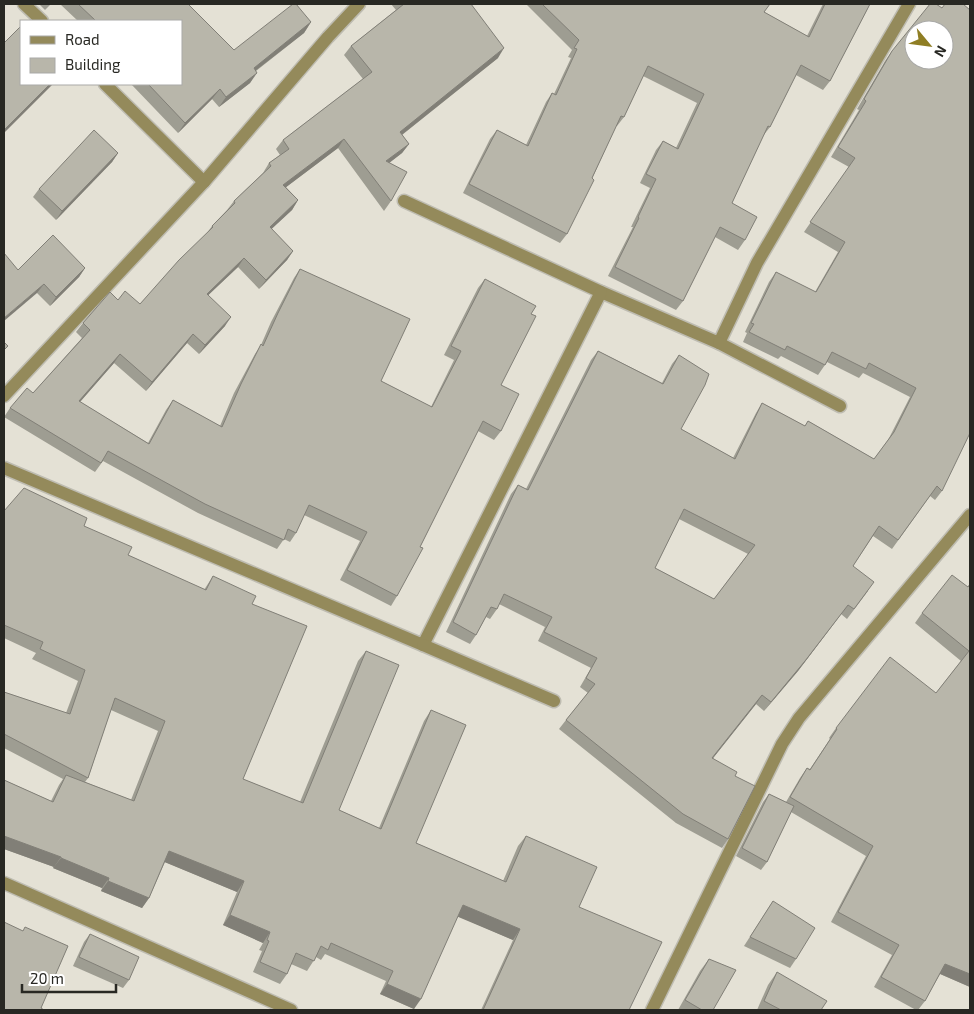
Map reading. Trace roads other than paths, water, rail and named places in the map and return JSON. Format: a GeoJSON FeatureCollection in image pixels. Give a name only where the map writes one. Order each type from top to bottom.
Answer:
{"type":"FeatureCollection","features":[{"type":"Feature","properties":{"kind":"street"},"geometry":{"type":"LineString","coordinates":[[24,4],[41,20]]}},
{"type":"Feature","properties":{"kind":"street"},"geometry":{"type":"LineString","coordinates":[[4,396],[204,182],[328,37],[359,4]]}},
{"type":"Feature","properties":{"kind":"street"},"geometry":{"type":"LineString","coordinates":[[719,343],[757,264],[909,4]]}},
{"type":"Feature","properties":{"kind":"street"},"geometry":{"type":"LineString","coordinates":[[106,85],[204,182]]}},
{"type":"Feature","properties":{"kind":"street"},"geometry":{"type":"LineString","coordinates":[[404,201],[601,292],[719,343],[840,406]]}},
{"type":"Feature","properties":{"kind":"street"},"geometry":{"type":"LineString","coordinates":[[423,646],[601,292]]}},
{"type":"Feature","properties":{"kind":"street"},"geometry":{"type":"LineString","coordinates":[[4,468],[554,701]]}},
{"type":"Feature","properties":{"kind":"street"},"geometry":{"type":"LineString","coordinates":[[652,1010],[782,744],[800,718],[970,515]]}},
{"type":"Feature","properties":{"kind":"street"},"geometry":{"type":"LineString","coordinates":[[4,883],[291,1010]]}}]}
